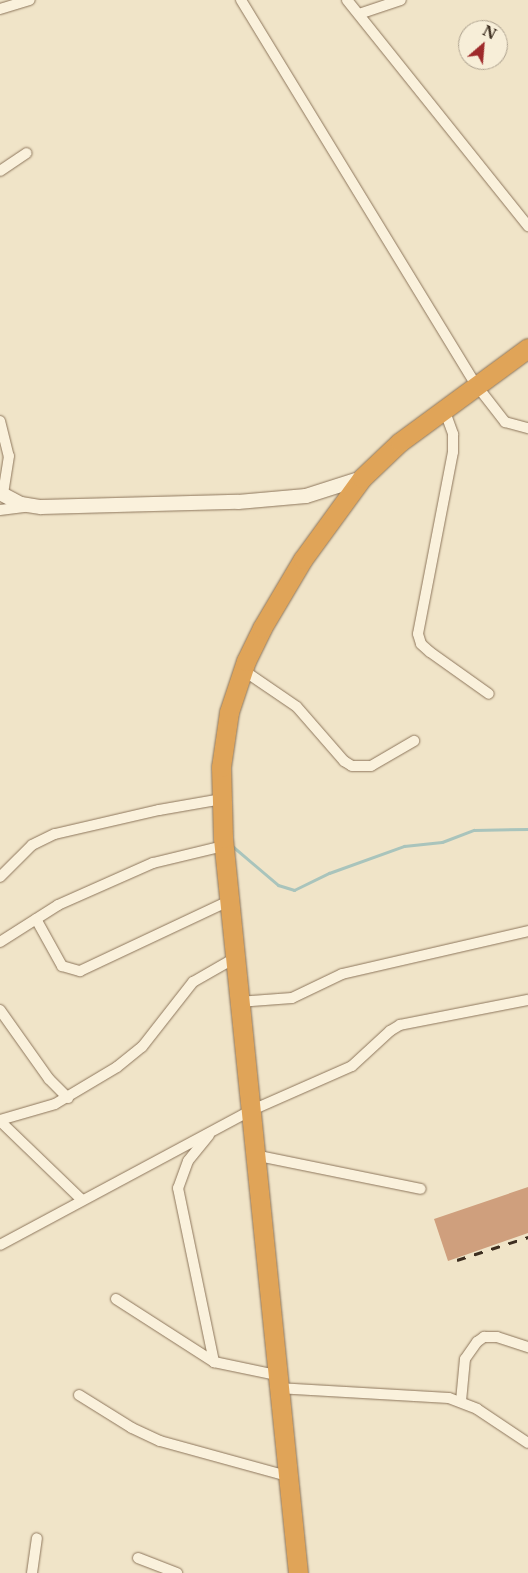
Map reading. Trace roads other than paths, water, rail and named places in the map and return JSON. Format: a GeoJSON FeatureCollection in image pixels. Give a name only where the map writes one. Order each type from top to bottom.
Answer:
{"type":"FeatureCollection","features":[{"type":"Feature","properties":{"kind":"highway"},"geometry":{"type":"LineString","coordinates":[[298,1573],[276,1382],[233,959],[222,799],[225,738],[243,670],[262,628],[303,559],[362,478],[380,458],[528,348]]}},
{"type":"Feature","properties":{"kind":"street"},"geometry":{"type":"LineString","coordinates":[[0,9],[18,6],[30,0]]}},
{"type":"Feature","properties":{"kind":"street"},"geometry":{"type":"LineString","coordinates":[[241,0],[477,386],[506,422],[528,428]]}},
{"type":"Feature","properties":{"kind":"street"},"geometry":{"type":"LineString","coordinates":[[347,0],[528,226]]}},
{"type":"Feature","properties":{"kind":"street"},"geometry":{"type":"LineString","coordinates":[[359,14],[401,0]]}},
{"type":"Feature","properties":{"kind":"street"},"geometry":{"type":"LineString","coordinates":[[0,172],[27,153]]}},
{"type":"Feature","properties":{"kind":"street"},"geometry":{"type":"LineString","coordinates":[[444,409],[453,434],[453,452],[418,634],[421,644],[430,652],[489,694]]}},
{"type":"Feature","properties":{"kind":"street"},"geometry":{"type":"LineString","coordinates":[[0,421],[9,456],[1,494],[30,506]]}},
{"type":"Feature","properties":{"kind":"street"},"geometry":{"type":"LineString","coordinates":[[0,510],[30,506],[238,502],[306,496],[362,478]]}},
{"type":"Feature","properties":{"kind":"street"},"geometry":{"type":"LineString","coordinates":[[243,670],[297,707],[344,761],[352,766],[371,766],[414,741]]}},
{"type":"Feature","properties":{"kind":"street"},"geometry":{"type":"LineString","coordinates":[[0,877],[32,846],[55,834],[159,810],[222,799]]}},
{"type":"Feature","properties":{"kind":"street"},"geometry":{"type":"LineString","coordinates":[[0,942],[77,896],[153,863],[224,846]]}},
{"type":"Feature","properties":{"kind":"street"},"geometry":{"type":"LineString","coordinates":[[36,919],[62,966],[80,971],[228,901]]}},
{"type":"Feature","properties":{"kind":"street"},"geometry":{"type":"LineString","coordinates":[[238,1002],[292,998],[342,974],[528,931]]}},
{"type":"Feature","properties":{"kind":"street"},"geometry":{"type":"LineString","coordinates":[[0,1120],[40,1110],[68,1098],[134,1055],[183,991],[201,975],[233,959]]}},
{"type":"Feature","properties":{"kind":"street"},"geometry":{"type":"LineString","coordinates":[[0,1245],[250,1112],[352,1066],[390,1030],[400,1025],[528,1000]]}},
{"type":"Feature","properties":{"kind":"street"},"geometry":{"type":"LineString","coordinates":[[0,1010],[49,1079],[68,1098]]}},
{"type":"Feature","properties":{"kind":"street"},"geometry":{"type":"LineString","coordinates":[[0,1120],[82,1200]]}},
{"type":"Feature","properties":{"kind":"street"},"geometry":{"type":"LineString","coordinates":[[213,1131],[188,1161],[178,1188],[214,1362]]}},
{"type":"Feature","properties":{"kind":"street"},"geometry":{"type":"LineString","coordinates":[[254,1155],[421,1189]]}},
{"type":"Feature","properties":{"kind":"street"},"geometry":{"type":"LineString","coordinates":[[116,1299],[214,1362],[276,1382],[435,1396],[461,1402],[528,1442]]}},
{"type":"Feature","properties":{"kind":"street"},"geometry":{"type":"LineString","coordinates":[[461,1402],[465,1359],[476,1342],[484,1337],[497,1337],[528,1347]]}},
{"type":"Feature","properties":{"kind":"street"},"geometry":{"type":"LineString","coordinates":[[79,1395],[143,1434],[160,1441],[287,1476]]}},
{"type":"Feature","properties":{"kind":"street"},"geometry":{"type":"LineString","coordinates":[[32,1573],[37,1538]]}},
{"type":"Feature","properties":{"kind":"street"},"geometry":{"type":"LineString","coordinates":[[138,1558],[177,1573]]}},
{"type":"Feature","properties":{"kind":"waterway"},"geometry":{"type":"LineString","coordinates":[[231,845],[278,885],[294,890],[329,873],[404,846],[442,842],[474,830],[528,829]]}},
{"type":"Feature","properties":{"kind":"railway"},"geometry":{"type":"LineString","coordinates":[[457,1260],[528,1237]]}}]}
